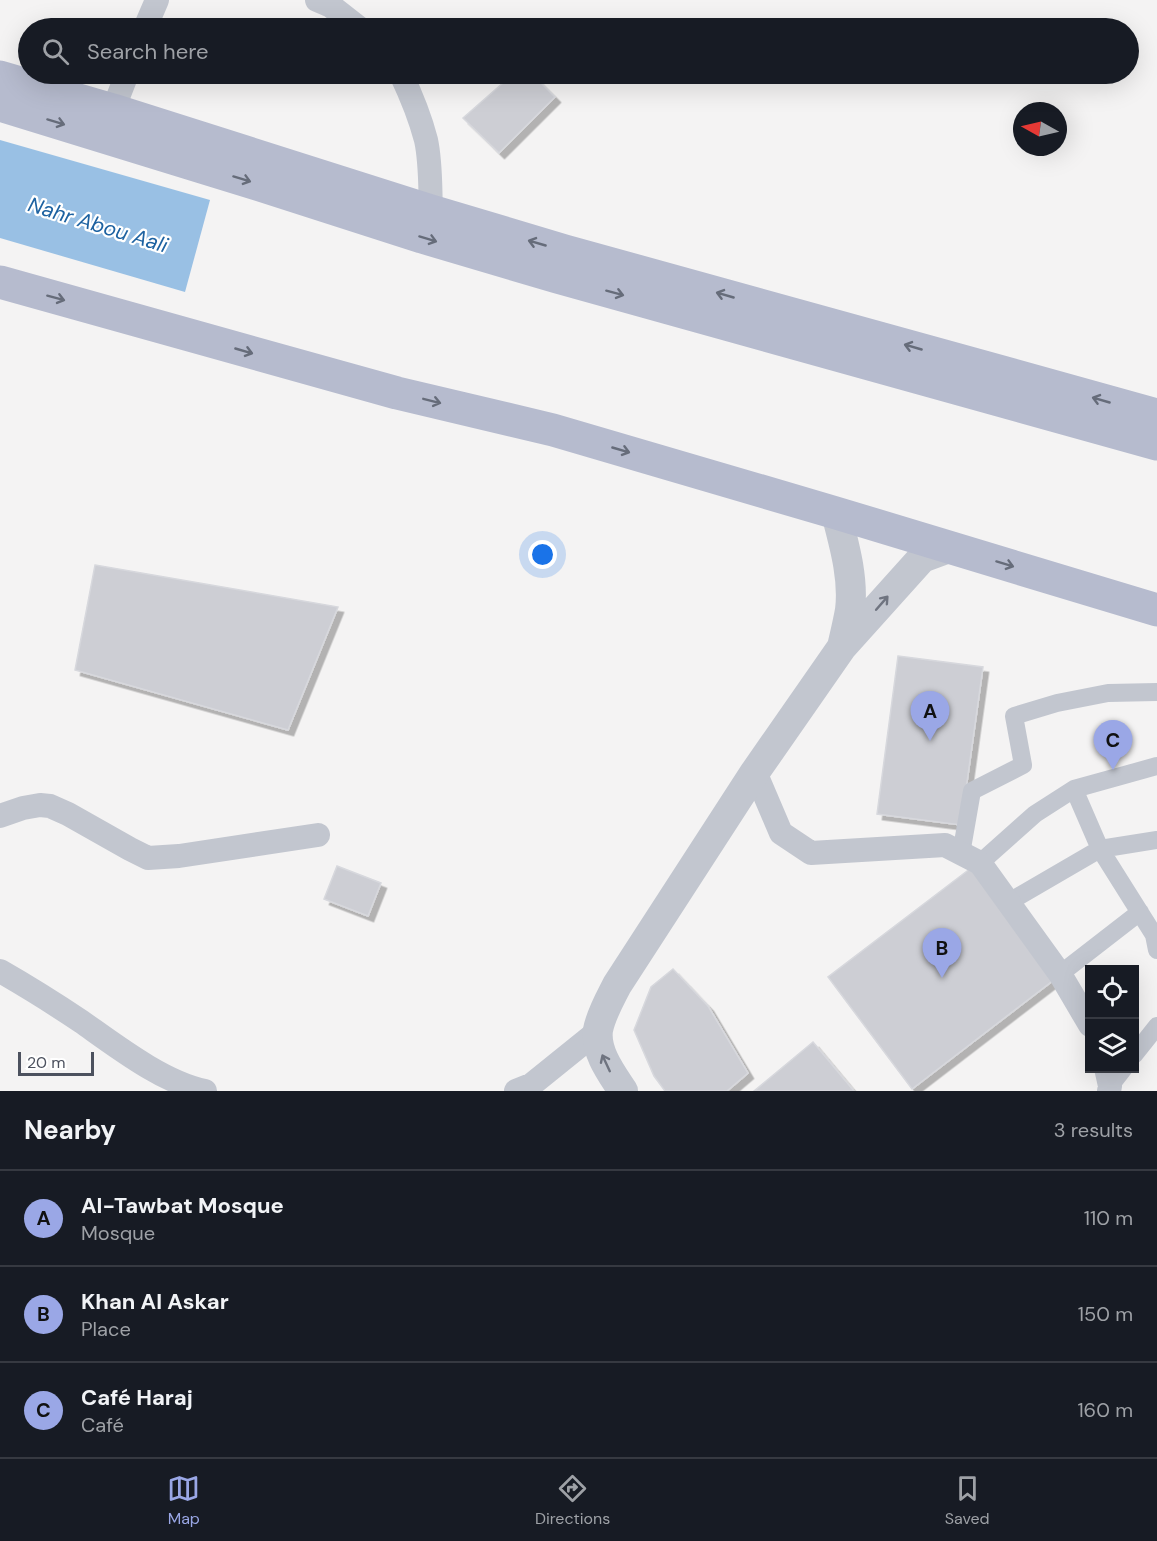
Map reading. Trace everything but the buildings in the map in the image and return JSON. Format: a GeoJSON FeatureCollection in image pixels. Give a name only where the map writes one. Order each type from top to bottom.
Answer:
{"type":"FeatureCollection","features":[{"type":"Feature","properties":{"kind":"main road"},"geometry":{"type":"LineString","coordinates":[[0,77],[18,82]]}},
{"type":"Feature","properties":{"kind":"main road"},"geometry":{"type":"LineString","coordinates":[[24,84],[565,251],[1157,416]]}},
{"type":"Feature","properties":{"kind":"main road"},"geometry":{"type":"LineString","coordinates":[[0,105],[546,274],[1157,444]]}},
{"type":"Feature","properties":{"kind":"main road"},"geometry":{"type":"LineString","coordinates":[[0,282],[386,390],[553,430],[1157,610]]}},
{"type":"Feature","properties":{"kind":"street"},"geometry":{"type":"LineString","coordinates":[[149,18],[157,0]]}},
{"type":"Feature","properties":{"kind":"street"},"geometry":{"type":"LineString","coordinates":[[317,0],[331,6],[346,18]]}},
{"type":"Feature","properties":{"kind":"street"},"geometry":{"type":"LineString","coordinates":[[113,110],[123,84]]}},
{"type":"Feature","properties":{"kind":"street"},"geometry":{"type":"LineString","coordinates":[[406,84],[416,106],[426,142],[430,211]]}},
{"type":"Feature","properties":{"kind":"street"},"geometry":{"type":"LineString","coordinates":[[837,513],[847,556],[850,582],[850,608],[842,646]]}},
{"type":"Feature","properties":{"kind":"street"},"geometry":{"type":"LineString","coordinates":[[623,1091],[606,1066],[600,1048],[598,1031],[617,985],[755,772],[842,646],[921,558],[949,548]]}},
{"type":"Feature","properties":{"kind":"street"},"geometry":{"type":"LineString","coordinates":[[971,858],[972,791],[1023,765],[1014,716],[1057,703],[1107,693],[1157,692]]}},
{"type":"Feature","properties":{"kind":"street"},"geometry":{"type":"LineString","coordinates":[[971,858],[1074,789],[1157,766]]}},
{"type":"Feature","properties":{"kind":"street"},"geometry":{"type":"LineString","coordinates":[[755,772],[781,833],[811,853],[945,845],[971,858],[1008,902],[1060,974],[1086,1019]]}},
{"type":"Feature","properties":{"kind":"street"},"geometry":{"type":"LineString","coordinates":[[1074,789],[1100,849],[1154,935],[1157,950]]}},
{"type":"Feature","properties":{"kind":"street"},"geometry":{"type":"LineString","coordinates":[[0,816],[23,808],[50,806],[148,858],[179,856],[318,835]]}},
{"type":"Feature","properties":{"kind":"street"},"geometry":{"type":"LineString","coordinates":[[1008,902],[1100,849],[1157,840]]}},
{"type":"Feature","properties":{"kind":"street"},"geometry":{"type":"LineString","coordinates":[[1060,974],[1140,912]]}},
{"type":"Feature","properties":{"kind":"street"},"geometry":{"type":"LineString","coordinates":[[0,971],[40,994],[125,1052],[167,1077],[193,1089],[205,1091]]}},
{"type":"Feature","properties":{"kind":"street"},"geometry":{"type":"LineString","coordinates":[[1139,1049],[1157,1026]]}},
{"type":"Feature","properties":{"kind":"street"},"geometry":{"type":"LineString","coordinates":[[526,1089],[598,1031]]}},
{"type":"Feature","properties":{"kind":"water","name":"Nahr Abou Aali"},"geometry":{"type":"Polygon","coordinates":[[[0,140],[210,200],[185,292],[0,238],[0,140]]]}},
{"type":"Feature","properties":{"kind":"place","name":"Al-Tawbat Mosque"},"geometry":{"type":"Point","coordinates":[930,741]}},
{"type":"Feature","properties":{"kind":"place","name":"Café Haraj"},"geometry":{"type":"Point","coordinates":[1113,770]}},
{"type":"Feature","properties":{"kind":"place","name":"Khan Al Askar"},"geometry":{"type":"Point","coordinates":[942,978]}}]}
